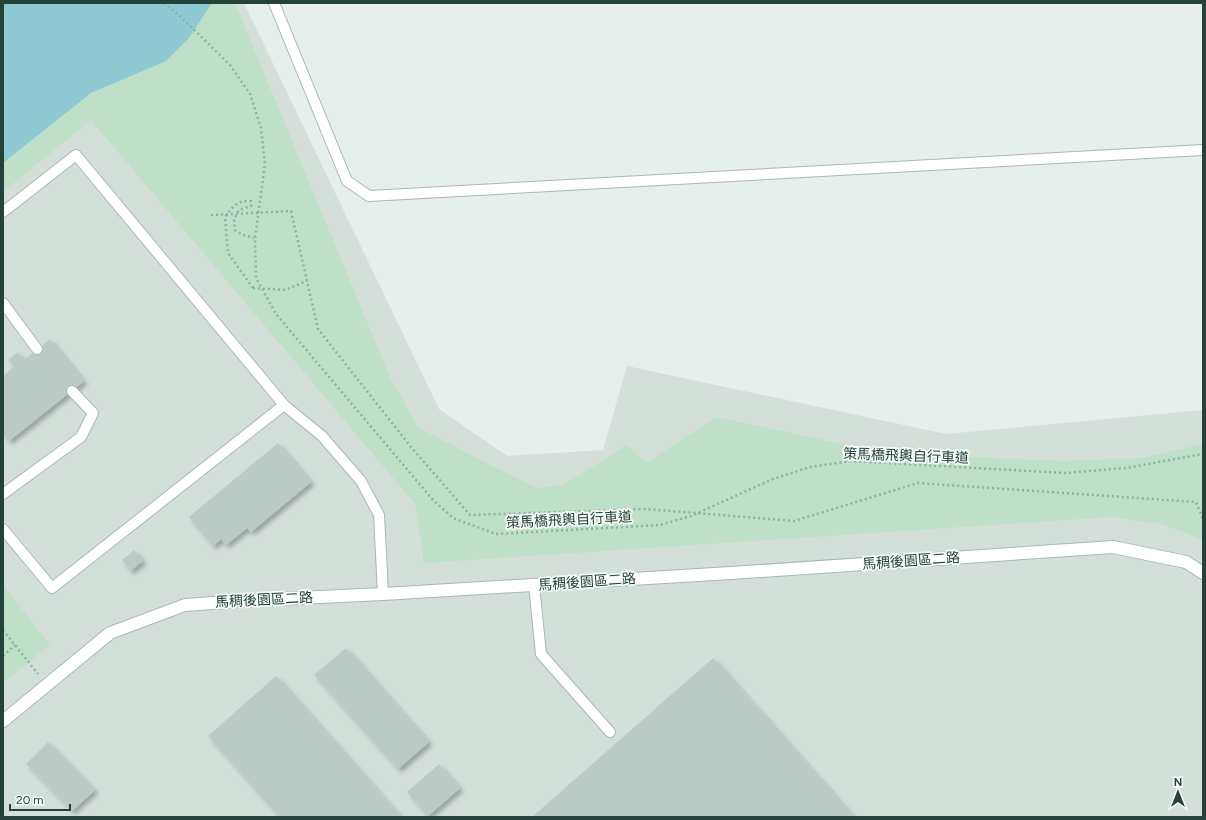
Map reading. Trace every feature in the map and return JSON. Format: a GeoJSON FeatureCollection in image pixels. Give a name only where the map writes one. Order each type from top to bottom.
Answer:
{"type":"FeatureCollection","features":[{"type":"Feature","properties":{"kind":"street","name":"馬稠後園區二路"},"geometry":{"type":"LineString","coordinates":[[3,721],[110,633],[185,605],[534,585],[1113,547],[1186,562],[1203,573]]}},
{"type":"Feature","properties":{"kind":"lane"},"geometry":{"type":"LineString","coordinates":[[274,3],[347,181],[369,196],[1203,150]]}},
{"type":"Feature","properties":{"kind":"lane"},"geometry":{"type":"LineString","coordinates":[[3,212],[76,155],[284,405],[322,436],[361,481],[379,515],[383,594]]}},
{"type":"Feature","properties":{"kind":"lane"},"geometry":{"type":"LineString","coordinates":[[3,303],[37,349]]}},
{"type":"Feature","properties":{"kind":"lane"},"geometry":{"type":"LineString","coordinates":[[3,494],[81,436],[93,413],[72,391]]}},
{"type":"Feature","properties":{"kind":"lane"},"geometry":{"type":"LineString","coordinates":[[3,529],[52,588],[284,405]]}},
{"type":"Feature","properties":{"kind":"lane"},"geometry":{"type":"LineString","coordinates":[[534,585],[541,654],[610,732]]}},
{"type":"Feature","properties":{"kind":"path","name":"策馬橋飛輿自行車道"},"geometry":{"type":"LineString","coordinates":[[164,3],[181,17],[230,65],[250,94],[261,128],[265,164],[255,238],[256,278],[276,314],[433,500],[454,518],[496,534],[660,524],[691,516],[773,479],[810,467],[851,461],[1065,473],[1126,468],[1203,454]]}},
{"type":"Feature","properties":{"kind":"path"},"geometry":{"type":"LineString","coordinates":[[255,238],[243,235],[234,230],[234,219],[239,210],[251,206],[251,201],[243,200],[234,206],[225,217],[228,253],[253,288],[285,290],[307,281]]}},
{"type":"Feature","properties":{"kind":"path"},"geometry":{"type":"LineString","coordinates":[[211,215],[291,211],[318,329],[411,447],[470,515],[646,509],[794,521],[918,483],[1196,502],[1203,519]]}},
{"type":"Feature","properties":{"kind":"path"},"geometry":{"type":"LineString","coordinates":[[3,630],[47,685]]}},
{"type":"Feature","properties":{"kind":"path"},"geometry":{"type":"LineString","coordinates":[[3,656],[15,645]]}},
{"type":"Feature","properties":{"kind":"shaded area"},"geometry":{"type":"Polygon","coordinates":[[[3,3],[244,3],[439,409],[507,456],[603,450],[627,366],[946,434],[1203,410],[1203,817],[3,817],[3,3]]]}},
{"type":"Feature","properties":{"kind":"green space"},"geometry":{"type":"Polygon","coordinates":[[[3,3],[235,3],[389,375],[418,427],[537,488],[563,485],[627,445],[646,463],[716,417],[884,453],[1063,461],[1143,458],[1203,444],[1203,540],[1161,524],[1112,517],[424,563],[415,504],[91,120],[3,192],[3,3]]]}},
{"type":"Feature","properties":{"kind":"green space"},"geometry":{"type":"Polygon","coordinates":[[[3,585],[50,645],[3,683],[3,585]]]}},
{"type":"Feature","properties":{"kind":"water"},"geometry":{"type":"Polygon","coordinates":[[[3,3],[212,3],[189,38],[166,61],[91,93],[3,163],[3,3]]]}},
{"type":"Feature","properties":{"kind":"building"},"geometry":{"type":"Polygon","coordinates":[[[50,339],[84,381],[9,441],[3,434],[3,376],[14,367],[8,360],[18,352],[24,360],[50,339]]]}},
{"type":"Feature","properties":{"kind":"building"},"geometry":{"type":"Polygon","coordinates":[[[278,443],[311,482],[251,532],[247,528],[226,545],[221,539],[213,546],[189,517],[278,443]]]}},
{"type":"Feature","properties":{"kind":"building"},"geometry":{"type":"Polygon","coordinates":[[[134,550],[143,561],[130,571],[122,560],[134,550]]]}},
{"type":"Feature","properties":{"kind":"building"},"geometry":{"type":"Polygon","coordinates":[[[346,648],[429,742],[398,769],[314,675],[346,648]]]}},
{"type":"Feature","properties":{"kind":"building"},"geometry":{"type":"Polygon","coordinates":[[[713,658],[854,817],[532,817],[713,658]]]}},
{"type":"Feature","properties":{"kind":"building"},"geometry":{"type":"Polygon","coordinates":[[[276,676],[400,816],[280,817],[208,736],[276,676]]]}},
{"type":"Feature","properties":{"kind":"building"},"geometry":{"type":"Polygon","coordinates":[[[48,742],[95,790],[72,811],[26,764],[48,742]]]}},
{"type":"Feature","properties":{"kind":"building"},"geometry":{"type":"Polygon","coordinates":[[[439,764],[460,788],[428,816],[407,792],[439,764]]]}}]}
